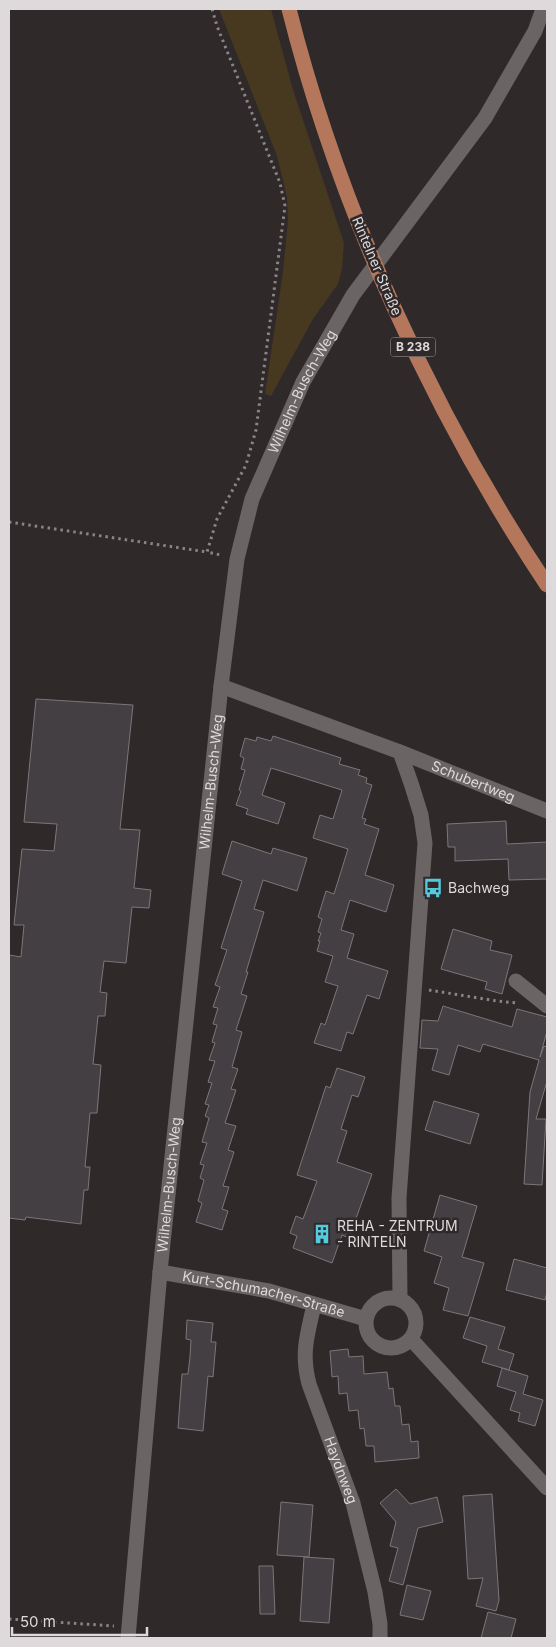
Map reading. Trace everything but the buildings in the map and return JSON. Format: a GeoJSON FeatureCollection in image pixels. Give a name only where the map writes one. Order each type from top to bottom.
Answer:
{"type":"FeatureCollection","features":[{"type":"Feature","properties":{"kind":"main road","name":"Rintelner Straße"},"geometry":{"type":"LineString","coordinates":[[288,9],[330,147],[387,291],[430,382],[465,448],[494,501],[547,585]]}},
{"type":"Feature","properties":{"kind":"street","name":"Wilhelm-Busch-Weg"},"geometry":{"type":"LineString","coordinates":[[129,1633],[160,1272],[221,686],[237,559],[252,499],[303,382],[353,295],[485,118],[535,31],[544,9]]}},
{"type":"Feature","properties":{"kind":"street"},"geometry":{"type":"LineString","coordinates":[[221,686],[400,752],[422,815],[426,843],[398,1198],[400,1300]]}},
{"type":"Feature","properties":{"kind":"street","name":"Schubertweg"},"geometry":{"type":"LineString","coordinates":[[400,752],[547,811]]}},
{"type":"Feature","properties":{"kind":"street"},"geometry":{"type":"LineString","coordinates":[[516,980],[547,1006]]}},
{"type":"Feature","properties":{"kind":"street","name":"Kurt-Schumacher-Straße"},"geometry":{"type":"LineString","coordinates":[[160,1272],[269,1291],[366,1319]]}},
{"type":"Feature","properties":{"kind":"street"},"geometry":{"type":"LineString","coordinates":[[391,1298],[400,1300],[408,1304],[413,1311],[416,1319],[415,1328],[411,1339],[400,1347],[389,1349],[377,1344],[369,1336],[366,1328],[366,1319],[372,1307],[380,1300],[391,1298]]}},
{"type":"Feature","properties":{"kind":"street","name":"Haydnweg"},"geometry":{"type":"LineString","coordinates":[[314,1305],[305,1345],[304,1366],[353,1502],[375,1592],[380,1624],[380,1638]]}},
{"type":"Feature","properties":{"kind":"street"},"geometry":{"type":"LineString","coordinates":[[411,1339],[547,1488]]}},
{"type":"Feature","properties":{"kind":"path"},"geometry":{"type":"LineString","coordinates":[[207,552],[217,519],[246,465],[256,430],[285,206],[280,183],[217,26],[212,9]]}},
{"type":"Feature","properties":{"kind":"path"},"geometry":{"type":"LineString","coordinates":[[9,522],[207,552],[237,559]]}},
{"type":"Feature","properties":{"kind":"path"},"geometry":{"type":"LineString","coordinates":[[415,988],[497,1001],[547,1006]]}},
{"type":"Feature","properties":{"kind":"path"},"geometry":{"type":"LineString","coordinates":[[9,1618],[129,1633]]}},
{"type":"Feature","properties":{"kind":"shaded area"},"geometry":{"type":"Polygon","coordinates":[[[219,9],[271,9],[293,90],[344,243],[342,269],[338,284],[313,319],[271,396],[265,394],[283,272],[288,220],[287,197],[277,156],[219,9]]]}},
{"type":"Feature","properties":{"kind":"place","name":"Bachweg"},"geometry":{"type":"Point","coordinates":[433,888]}},
{"type":"Feature","properties":{"kind":"place","name":"REHA - ZENTRUM - RINTELN"},"geometry":{"type":"Point","coordinates":[322,1234]}}]}
